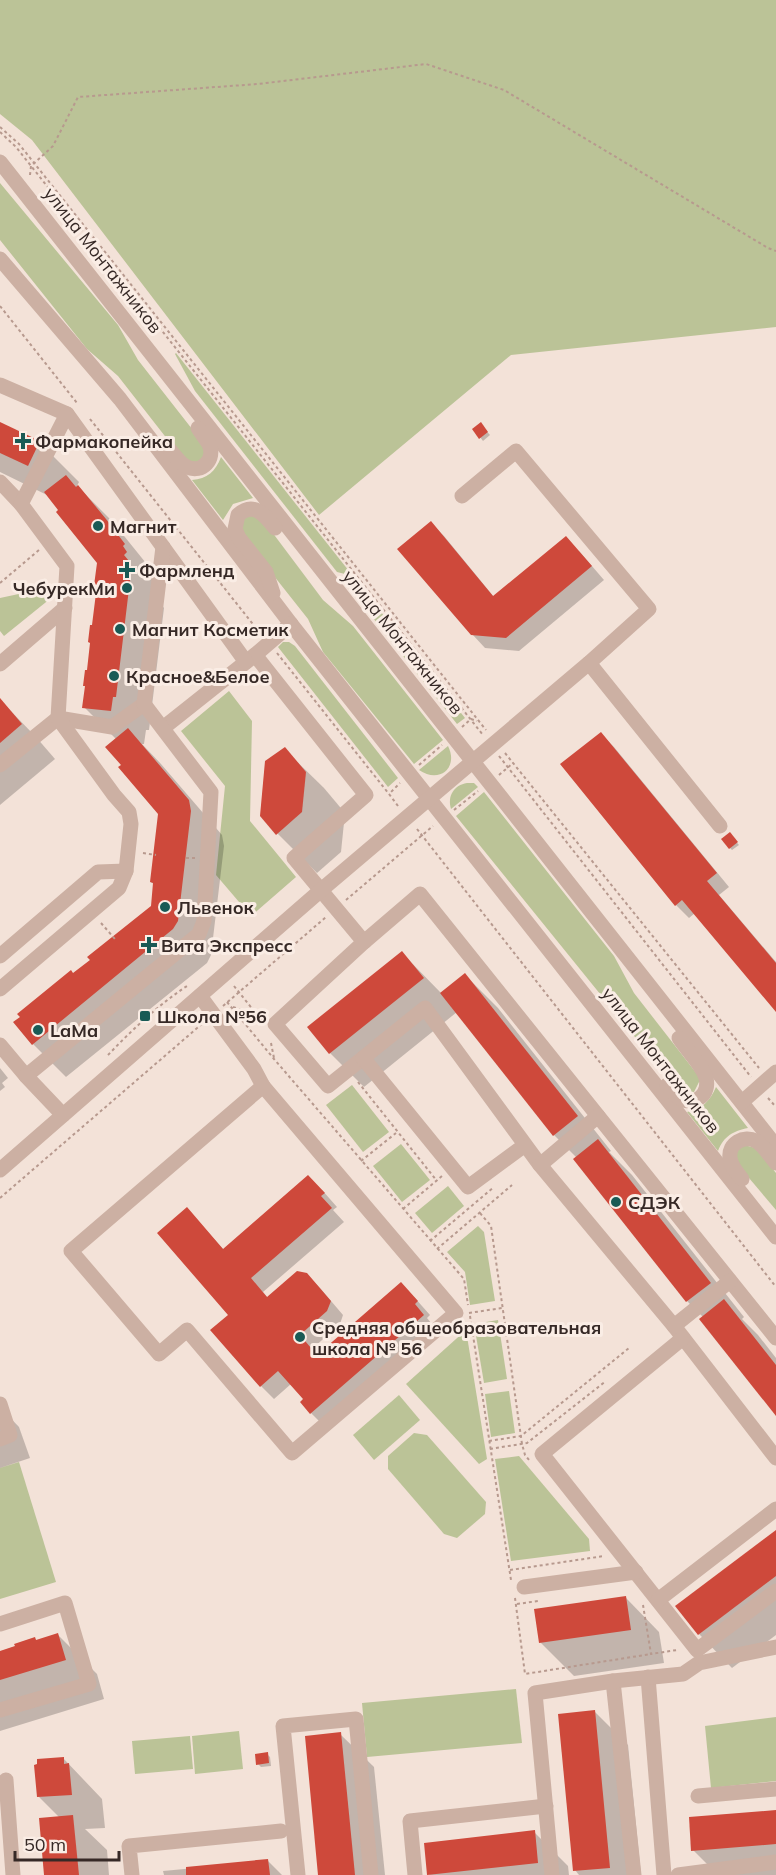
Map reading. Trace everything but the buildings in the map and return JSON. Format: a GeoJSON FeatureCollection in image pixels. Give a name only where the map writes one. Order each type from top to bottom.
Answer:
{"type":"FeatureCollection","features":[{"type":"Feature","properties":{"kind":"street","name":"улица Монтажников"},"geometry":{"type":"LineString","coordinates":[[0,162],[776,1146]]}},
{"type":"Feature","properties":{"kind":"street","name":"улица Монтажников"},"geometry":{"type":"LineString","coordinates":[[0,259],[120,399],[278,608],[776,1237]]}},
{"type":"Feature","properties":{"kind":"street"},"geometry":{"type":"LineString","coordinates":[[120,399],[146,420],[182,465],[196,470],[201,469],[210,459],[209,444],[166,386],[152,354]]}},
{"type":"Feature","properties":{"kind":"street"},"geometry":{"type":"LineString","coordinates":[[0,385],[67,414],[162,547],[250,658],[366,795],[294,858],[364,942]]}},
{"type":"Feature","properties":{"kind":"street"},"geometry":{"type":"LineString","coordinates":[[21,504],[67,414]]}},
{"type":"Feature","properties":{"kind":"street"},"geometry":{"type":"LineString","coordinates":[[0,1170],[320,891],[589,663],[649,609],[516,451],[462,496]]}},
{"type":"Feature","properties":{"kind":"street"},"geometry":{"type":"LineString","coordinates":[[0,483],[21,504],[67,566],[58,718],[129,812],[131,824],[126,871],[120,888],[0,989]]}},
{"type":"Feature","properties":{"kind":"street"},"geometry":{"type":"LineString","coordinates":[[278,608],[266,572],[239,538],[235,528],[238,515],[243,510],[255,509],[263,513],[304,564],[330,582]]}},
{"type":"Feature","properties":{"kind":"street"},"geometry":{"type":"LineString","coordinates":[[26,1076],[199,934],[204,921],[212,792],[144,704],[162,547]]}},
{"type":"Feature","properties":{"kind":"street"},"geometry":{"type":"LineString","coordinates":[[0,664],[65,608]]}},
{"type":"Feature","properties":{"kind":"street"},"geometry":{"type":"LineString","coordinates":[[163,728],[291,624]]}},
{"type":"Feature","properties":{"kind":"street"},"geometry":{"type":"LineString","coordinates":[[589,663],[720,826]]}},
{"type":"Feature","properties":{"kind":"street"},"geometry":{"type":"LineString","coordinates":[[0,765],[58,718],[112,727],[144,704]]}},
{"type":"Feature","properties":{"kind":"street"},"geometry":{"type":"LineString","coordinates":[[0,956],[98,873],[126,871]]}},
{"type":"Feature","properties":{"kind":"street"},"geometry":{"type":"LineString","coordinates":[[776,1338],[420,894],[275,1024],[328,1086],[425,1008],[540,1165],[678,1332],[776,1458]]}},
{"type":"Feature","properties":{"kind":"street"},"geometry":{"type":"LineString","coordinates":[[613,1030],[639,1051],[682,1100],[696,1101],[703,1096],[707,1080],[704,1072],[658,1011],[637,970]]}},
{"type":"Feature","properties":{"kind":"street"},"geometry":{"type":"LineString","coordinates":[[200,996],[254,1069],[263,1086],[456,1313],[292,1454],[187,1330],[159,1354],[71,1251],[263,1086]]}},
{"type":"Feature","properties":{"kind":"street"},"geometry":{"type":"LineString","coordinates":[[1,1047],[63,1115]]}},
{"type":"Feature","properties":{"kind":"street"},"geometry":{"type":"LineString","coordinates":[[363,1058],[468,1187],[525,1145]]}},
{"type":"Feature","properties":{"kind":"street"},"geometry":{"type":"LineString","coordinates":[[742,1102],[767,1079]]}},
{"type":"Feature","properties":{"kind":"street"},"geometry":{"type":"LineString","coordinates":[[540,1165],[598,1116]]}},
{"type":"Feature","properties":{"kind":"street"},"geometry":{"type":"LineString","coordinates":[[776,1162],[761,1144],[754,1140],[739,1140],[730,1152],[730,1160],[734,1168],[776,1222]]}},
{"type":"Feature","properties":{"kind":"street"},"geometry":{"type":"LineString","coordinates":[[698,1657],[658,1600],[542,1454],[678,1332],[730,1281]]}},
{"type":"Feature","properties":{"kind":"street"},"geometry":{"type":"LineString","coordinates":[[0,1404],[10,1435],[0,1439]]}},
{"type":"Feature","properties":{"kind":"street"},"geometry":{"type":"LineString","coordinates":[[658,1600],[776,1509]]}},
{"type":"Feature","properties":{"kind":"street"},"geometry":{"type":"LineString","coordinates":[[517,1587],[636,1572]]}},
{"type":"Feature","properties":{"kind":"street"},"geometry":{"type":"LineString","coordinates":[[552,1875],[535,1693],[613,1681],[683,1674],[698,1657],[776,1591]]}},
{"type":"Feature","properties":{"kind":"street"},"geometry":{"type":"LineString","coordinates":[[0,1624],[65,1603],[89,1684],[0,1710]]}},
{"type":"Feature","properties":{"kind":"street"},"geometry":{"type":"LineString","coordinates":[[698,1657],[776,1647]]}},
{"type":"Feature","properties":{"kind":"street"},"geometry":{"type":"LineString","coordinates":[[648,1677],[664,1875]]}},
{"type":"Feature","properties":{"kind":"street"},"geometry":{"type":"LineString","coordinates":[[613,1681],[634,1875]]}},
{"type":"Feature","properties":{"kind":"street"},"geometry":{"type":"LineString","coordinates":[[298,1875],[284,1726],[356,1719],[371,1875]]}},
{"type":"Feature","properties":{"kind":"street"},"geometry":{"type":"LineString","coordinates":[[6,1780],[6,1860],[13,1875]]}},
{"type":"Feature","properties":{"kind":"street"},"geometry":{"type":"LineString","coordinates":[[698,1796],[776,1789]]}},
{"type":"Feature","properties":{"kind":"street"},"geometry":{"type":"LineString","coordinates":[[415,1875],[410,1821],[546,1806]]}},
{"type":"Feature","properties":{"kind":"street"},"geometry":{"type":"LineString","coordinates":[[132,1875],[129,1846],[280,1831]]}},
{"type":"Feature","properties":{"kind":"street"},"geometry":{"type":"LineString","coordinates":[[678,1875],[776,1862]]}},
{"type":"Feature","properties":{"kind":"path"},"geometry":{"type":"LineString","coordinates":[[32,183],[30,173],[32,164],[53,146],[78,97],[258,84],[426,64],[504,90],[776,251]]}},
{"type":"Feature","properties":{"kind":"path"},"geometry":{"type":"LineString","coordinates":[[0,127],[19,144],[32,164],[493,743],[508,768],[767,1079]]}},
{"type":"Feature","properties":{"kind":"path"},"geometry":{"type":"LineString","coordinates":[[0,132],[32,164],[493,743],[513,763],[767,1079],[776,1107]]}},
{"type":"Feature","properties":{"kind":"path"},"geometry":{"type":"LineString","coordinates":[[0,306],[82,409]]}},
{"type":"Feature","properties":{"kind":"path"},"geometry":{"type":"LineString","coordinates":[[90,418],[389,794]]}},
{"type":"Feature","properties":{"kind":"path"},"geometry":{"type":"LineString","coordinates":[[0,583],[49,542]]}},
{"type":"Feature","properties":{"kind":"path"},"geometry":{"type":"LineString","coordinates":[[0,1198],[421,835],[513,763]]}},
{"type":"Feature","properties":{"kind":"path"},"geometry":{"type":"LineString","coordinates":[[421,835],[776,1287]]}},
{"type":"Feature","properties":{"kind":"path"},"geometry":{"type":"LineString","coordinates":[[92,912],[115,939]]}},
{"type":"Feature","properties":{"kind":"path"},"geometry":{"type":"LineString","coordinates":[[227,1002],[464,1280],[509,1570],[517,1587],[525,1674],[677,1650]]}},
{"type":"Feature","properties":{"kind":"path"},"geometry":{"type":"LineString","coordinates":[[230,1006],[258,1016]]}},
{"type":"Feature","properties":{"kind":"path"},"geometry":{"type":"LineString","coordinates":[[270,1039],[274,1059]]}},
{"type":"Feature","properties":{"kind":"path"},"geometry":{"type":"LineString","coordinates":[[356,1080],[437,1181]]}},
{"type":"Feature","properties":{"kind":"path"},"geometry":{"type":"LineString","coordinates":[[311,1102],[317,1098]]}},
{"type":"Feature","properties":{"kind":"path"},"geometry":{"type":"LineString","coordinates":[[362,1161],[397,1132]]}},
{"type":"Feature","properties":{"kind":"path"},"geometry":{"type":"LineString","coordinates":[[403,1209],[447,1173]]}},
{"type":"Feature","properties":{"kind":"path"},"geometry":{"type":"LineString","coordinates":[[430,1241],[498,1184]]}},
{"type":"Feature","properties":{"kind":"path"},"geometry":{"type":"LineString","coordinates":[[437,1249],[512,1185]]}},
{"type":"Feature","properties":{"kind":"path"},"geometry":{"type":"LineString","coordinates":[[480,1212],[491,1226],[522,1444],[525,1455],[532,1464]]}},
{"type":"Feature","properties":{"kind":"path"},"geometry":{"type":"LineString","coordinates":[[469,1313],[502,1308]]}},
{"type":"Feature","properties":{"kind":"path"},"geometry":{"type":"LineString","coordinates":[[489,1441],[521,1436],[629,1348]]}},
{"type":"Feature","properties":{"kind":"path"},"geometry":{"type":"LineString","coordinates":[[490,1449],[527,1443],[609,1379]]}},
{"type":"Feature","properties":{"kind":"path"},"geometry":{"type":"LineString","coordinates":[[509,1570],[605,1557],[600,1548]]}},
{"type":"Feature","properties":{"kind":"path"},"geometry":{"type":"LineString","coordinates":[[641,1595],[651,1654]]}},
{"type":"Feature","properties":{"kind":"path"},"geometry":{"type":"LineString","coordinates":[[517,1604],[541,1601]]}},
{"type":"Feature","properties":{"kind":"green space"},"geometry":{"type":"Polygon","coordinates":[[[0,0],[776,0],[776,327],[511,355],[319,515],[32,140],[0,114],[0,0]]]}},
{"type":"Feature","properties":{"kind":"green space"},"geometry":{"type":"Polygon","coordinates":[[[0,183],[118,325],[138,360],[203,443],[205,456],[196,464],[182,458],[118,376],[87,349],[0,240],[0,183]]]}},
{"type":"Feature","properties":{"kind":"green space"},"geometry":{"type":"Polygon","coordinates":[[[176,353],[349,571],[345,574],[337,572],[195,391],[176,353]]]}},
{"type":"Feature","properties":{"kind":"green space"},"geometry":{"type":"Polygon","coordinates":[[[221,457],[253,498],[233,504],[223,520],[192,480],[210,473],[221,457]]]}},
{"type":"Feature","properties":{"kind":"green space"},"geometry":{"type":"Polygon","coordinates":[[[247,515],[260,516],[323,600],[353,626],[443,740],[414,764],[323,652],[308,619],[240,533],[242,518],[247,515]]]}},
{"type":"Feature","properties":{"kind":"green space"},"geometry":{"type":"Polygon","coordinates":[[[358,583],[465,718],[457,724],[354,594],[354,587],[358,583]]]}},
{"type":"Feature","properties":{"kind":"green space"},"geometry":{"type":"Polygon","coordinates":[[[56,586],[56,594],[4,636],[0,631],[0,598],[56,586]]]}},
{"type":"Feature","properties":{"kind":"green space"},"geometry":{"type":"Polygon","coordinates":[[[283,642],[289,642],[295,646],[398,778],[388,787],[278,647],[283,642]]]}},
{"type":"Feature","properties":{"kind":"green space"},"geometry":{"type":"Polygon","coordinates":[[[229,691],[252,721],[250,821],[296,877],[251,916],[216,875],[225,786],[181,731],[229,691]]]}},
{"type":"Feature","properties":{"kind":"green space"},"geometry":{"type":"Polygon","coordinates":[[[448,746],[451,761],[445,771],[434,775],[419,770],[448,746]]]}},
{"type":"Feature","properties":{"kind":"green space"},"geometry":{"type":"Polygon","coordinates":[[[474,783],[478,787],[451,809],[450,800],[453,792],[458,786],[474,783]]]}},
{"type":"Feature","properties":{"kind":"green space"},"geometry":{"type":"Polygon","coordinates":[[[484,792],[614,956],[634,993],[697,1074],[700,1080],[694,1092],[684,1093],[677,1089],[456,816],[484,792]]]}},
{"type":"Feature","properties":{"kind":"green space"},"geometry":{"type":"Polygon","coordinates":[[[352,1085],[389,1132],[363,1152],[326,1105],[352,1085]]]}},
{"type":"Feature","properties":{"kind":"green space"},"geometry":{"type":"Polygon","coordinates":[[[716,1087],[748,1128],[730,1135],[718,1151],[687,1112],[705,1104],[716,1087]]]}},
{"type":"Feature","properties":{"kind":"green space"},"geometry":{"type":"Polygon","coordinates":[[[401,1144],[430,1180],[402,1202],[373,1166],[401,1144]]]}},
{"type":"Feature","properties":{"kind":"green space"},"geometry":{"type":"Polygon","coordinates":[[[744,1145],[756,1148],[776,1173],[776,1210],[738,1165],[736,1151],[744,1145]]]}},
{"type":"Feature","properties":{"kind":"green space"},"geometry":{"type":"Polygon","coordinates":[[[448,1186],[464,1206],[432,1233],[415,1213],[448,1186]]]}},
{"type":"Feature","properties":{"kind":"green space"},"geometry":{"type":"Polygon","coordinates":[[[478,1226],[484,1232],[495,1301],[470,1305],[465,1272],[447,1252],[478,1226]]]}},
{"type":"Feature","properties":{"kind":"green space"},"geometry":{"type":"Polygon","coordinates":[[[498,1320],[507,1379],[484,1383],[474,1324],[498,1320]]]}},
{"type":"Feature","properties":{"kind":"green space"},"geometry":{"type":"Polygon","coordinates":[[[466,1330],[487,1459],[479,1464],[406,1384],[466,1330]]]}},
{"type":"Feature","properties":{"kind":"green space"},"geometry":{"type":"Polygon","coordinates":[[[509,1391],[515,1433],[491,1437],[485,1394],[509,1391]]]}},
{"type":"Feature","properties":{"kind":"green space"},"geometry":{"type":"Polygon","coordinates":[[[399,1395],[420,1420],[374,1460],[353,1435],[399,1395]]]}},
{"type":"Feature","properties":{"kind":"green space"},"geometry":{"type":"Polygon","coordinates":[[[414,1433],[427,1435],[486,1502],[485,1514],[457,1538],[444,1534],[388,1469],[388,1456],[414,1433]]]}},
{"type":"Feature","properties":{"kind":"green space"},"geometry":{"type":"Polygon","coordinates":[[[519,1456],[589,1539],[590,1551],[511,1561],[495,1459],[519,1456]]]}},
{"type":"Feature","properties":{"kind":"green space"},"geometry":{"type":"Polygon","coordinates":[[[19,1462],[56,1582],[0,1599],[0,1468],[19,1462]]]}},
{"type":"Feature","properties":{"kind":"green space"},"geometry":{"type":"Polygon","coordinates":[[[516,1689],[522,1743],[367,1757],[362,1703],[516,1689]]]}},
{"type":"Feature","properties":{"kind":"green space"},"geometry":{"type":"Polygon","coordinates":[[[776,1717],[776,1781],[711,1788],[705,1726],[776,1717]]]}},
{"type":"Feature","properties":{"kind":"green space"},"geometry":{"type":"Polygon","coordinates":[[[239,1731],[243,1769],[195,1774],[192,1736],[239,1731]]]}},
{"type":"Feature","properties":{"kind":"green space"},"geometry":{"type":"Polygon","coordinates":[[[190,1736],[193,1769],[135,1774],[132,1741],[190,1736]]]}},
{"type":"Feature","properties":{"kind":"place","name":"Фармакопейка"},"geometry":{"type":"Point","coordinates":[23,441]}},
{"type":"Feature","properties":{"kind":"place","name":"Магнит"},"geometry":{"type":"Point","coordinates":[98,526]}},
{"type":"Feature","properties":{"kind":"place","name":"Фармленд"},"geometry":{"type":"Point","coordinates":[127,570]}},
{"type":"Feature","properties":{"kind":"place","name":"ЧебурекМи"},"geometry":{"type":"Point","coordinates":[127,588]}},
{"type":"Feature","properties":{"kind":"place","name":"Магнит Косметик"},"geometry":{"type":"Point","coordinates":[120,629]}},
{"type":"Feature","properties":{"kind":"place","name":"Красное&Белое"},"geometry":{"type":"Point","coordinates":[114,676]}},
{"type":"Feature","properties":{"kind":"place","name":"Львенок"},"geometry":{"type":"Point","coordinates":[165,907]}},
{"type":"Feature","properties":{"kind":"place","name":"Вита Экспресс"},"geometry":{"type":"Point","coordinates":[149,945]}},
{"type":"Feature","properties":{"kind":"place","name":"Школа №56"},"geometry":{"type":"Point","coordinates":[145,1016]}},
{"type":"Feature","properties":{"kind":"place","name":"LaMa"},"geometry":{"type":"Point","coordinates":[38,1030]}},
{"type":"Feature","properties":{"kind":"place","name":"СДЭК"},"geometry":{"type":"Point","coordinates":[616,1202]}},
{"type":"Feature","properties":{"kind":"place","name":"Средняя общеобразовательная школа № 56"},"geometry":{"type":"Point","coordinates":[300,1337]}}]}
